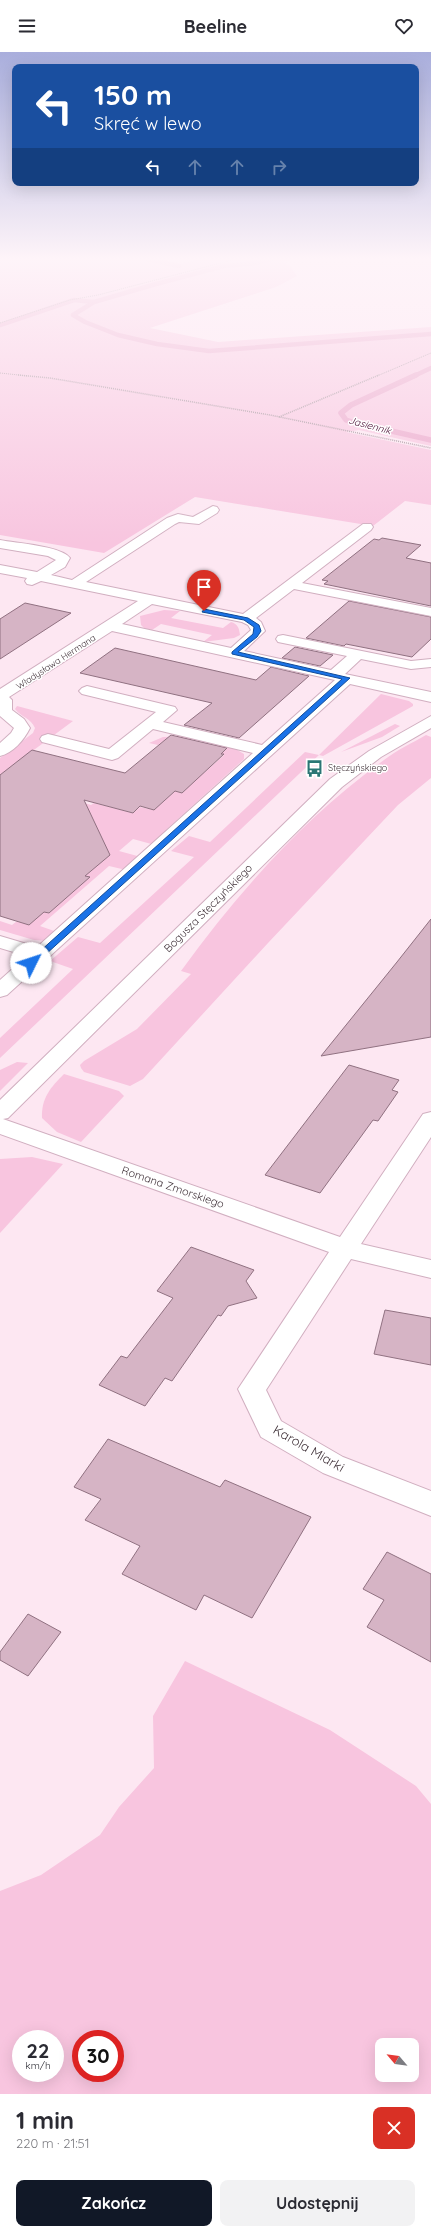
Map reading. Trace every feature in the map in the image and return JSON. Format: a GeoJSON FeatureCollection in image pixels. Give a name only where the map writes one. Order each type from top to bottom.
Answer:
{"type":"FeatureCollection","features":[{"type":"Feature","properties":{"kind":"street"},"geometry":{"type":"LineString","coordinates":[[74,584],[171,521],[178,518],[195,521],[213,510]]}},
{"type":"Feature","properties":{"kind":"street"},"geometry":{"type":"LineString","coordinates":[[246,619],[367,527]]}},
{"type":"Feature","properties":{"kind":"street"},"geometry":{"type":"LineString","coordinates":[[0,544],[48,552],[63,558],[60,564],[24,585]]}},
{"type":"Feature","properties":{"kind":"street"},"geometry":{"type":"LineString","coordinates":[[0,569],[246,619],[254,622],[258,631],[234,653]]}},
{"type":"Feature","properties":{"kind":"street"},"geometry":{"type":"LineString","coordinates":[[292,585],[431,612]]}},
{"type":"Feature","properties":{"kind":"street","name":"Władysława Hermana"},"geometry":{"type":"LineString","coordinates":[[0,750],[18,736],[22,728],[18,722],[4,712],[4,700],[0,696],[149,600]]}},
{"type":"Feature","properties":{"kind":"street"},"geometry":{"type":"LineString","coordinates":[[110,626],[431,697]]}},
{"type":"Feature","properties":{"kind":"street"},"geometry":{"type":"LineString","coordinates":[[283,638],[411,665],[431,663]]}},
{"type":"Feature","properties":{"kind":"street"},"geometry":{"type":"LineString","coordinates":[[0,991],[265,751],[341,677],[358,654]]}},
{"type":"Feature","properties":{"kind":"street"},"geometry":{"type":"LineString","coordinates":[[48,739],[112,755],[169,710],[87,691]]}},
{"type":"Feature","properties":{"kind":"street","name":"Bogusza Stęczyńskiego"},"geometry":{"type":"LineString","coordinates":[[0,1113],[336,783],[375,754],[431,721]]}},
{"type":"Feature","properties":{"kind":"street"},"geometry":{"type":"LineString","coordinates":[[150,724],[265,751]]}},
{"type":"Feature","properties":{"kind":"street"},"geometry":{"type":"LineString","coordinates":[[0,942],[41,954]]}},
{"type":"Feature","properties":{"kind":"street"},"geometry":{"type":"LineString","coordinates":[[346,1249],[431,1119]]}},
{"type":"Feature","properties":{"kind":"street","name":"Romana Zmorskiego"},"geometry":{"type":"LineString","coordinates":[[0,1126],[346,1249],[431,1269]]}},
{"type":"Feature","properties":{"kind":"street","name":"Karola Miarki"},"geometry":{"type":"LineString","coordinates":[[346,1249],[252,1389],[271,1429],[333,1465],[431,1504]]}},
{"type":"Feature","properties":{"kind":"path"},"geometry":{"type":"LineString","coordinates":[[278,417],[430,353]]}},
{"type":"Feature","properties":{"kind":"path"},"geometry":{"type":"LineString","coordinates":[[0,373],[57,379],[278,417],[431,448]]}},
{"type":"Feature","properties":{"kind":"shaded area"},"geometry":{"type":"Polygon","coordinates":[[[0,353],[431,353],[431,446],[359,430],[346,432],[431,450],[431,505],[405,501],[373,526],[195,497],[104,553],[0,535],[0,353]]]}},
{"type":"Feature","properties":{"kind":"shaded area"},"geometry":{"type":"Polygon","coordinates":[[[164,610],[180,611],[171,618],[223,628],[231,622],[238,627],[240,635],[234,638],[203,642],[212,635],[161,624],[152,630],[145,629],[141,625],[140,616],[164,610]]]}},
{"type":"Feature","properties":{"kind":"shaded area"},"geometry":{"type":"Polygon","coordinates":[[[381,694],[409,701],[413,704],[413,706],[323,756],[319,755],[381,694]]]}},
{"type":"Feature","properties":{"kind":"shaded area"},"geometry":{"type":"Polygon","coordinates":[[[17,706],[73,721],[0,775],[0,758],[33,733],[35,728],[31,722],[15,709],[17,706]]]}},
{"type":"Feature","properties":{"kind":"shaded area"},"geometry":{"type":"Polygon","coordinates":[[[395,724],[400,726],[382,737],[341,752],[395,724]]]}},
{"type":"Feature","properties":{"kind":"shaded area"},"geometry":{"type":"Polygon","coordinates":[[[426,735],[431,737],[431,778],[398,805],[143,1079],[130,1086],[84,1072],[80,1065],[84,1061],[137,1029],[191,974],[181,971],[249,885],[300,831],[355,782],[399,750],[426,735]]]}},
{"type":"Feature","properties":{"kind":"shaded area"},"geometry":{"type":"Polygon","coordinates":[[[186,736],[234,748],[244,754],[244,759],[167,829],[155,845],[133,839],[119,851],[141,857],[126,870],[109,866],[40,926],[57,932],[46,941],[34,940],[0,930],[0,921],[12,925],[30,915],[45,912],[49,913],[85,876],[0,778],[91,805],[94,803],[133,813],[140,807],[154,810],[175,791],[182,793],[191,784],[198,771],[204,773],[224,755],[165,740],[158,745],[149,743],[163,737],[186,736]]]}},
{"type":"Feature","properties":{"kind":"shaded area"},"geometry":{"type":"Polygon","coordinates":[[[305,752],[319,755],[0,1058],[0,1038],[73,969],[50,961],[78,937],[100,943],[194,857],[171,851],[189,836],[210,842],[305,752]]]}},
{"type":"Feature","properties":{"kind":"shaded area"},"geometry":{"type":"Polygon","coordinates":[[[17,1062],[28,1063],[0,1091],[0,1070],[17,1062]]]}},
{"type":"Feature","properties":{"kind":"shaded area"},"geometry":{"type":"Polygon","coordinates":[[[64,1074],[119,1091],[124,1096],[81,1142],[57,1132],[42,1118],[43,1105],[48,1093],[64,1074]]]}},
{"type":"Feature","properties":{"kind":"shaded area"},"geometry":{"type":"Polygon","coordinates":[[[32,1157],[63,1164],[0,1233],[0,1159],[32,1157]]]}},
{"type":"Feature","properties":{"kind":"shaded area"},"geometry":{"type":"Polygon","coordinates":[[[185,1661],[330,1730],[416,1786],[431,1804],[431,2094],[0,2094],[0,1891],[41,1875],[100,1835],[119,1807],[154,1768],[153,1716],[185,1661]]]}},
{"type":"Feature","properties":{"kind":"building"},"geometry":{"type":"Polygon","coordinates":[[[382,538],[421,545],[406,558],[431,563],[431,606],[324,584],[328,581],[322,580],[374,539],[379,540],[382,538]]]}},
{"type":"Feature","properties":{"kind":"building"},"geometry":{"type":"Polygon","coordinates":[[[349,601],[431,617],[431,639],[412,657],[306,638],[349,601]]]}},
{"type":"Feature","properties":{"kind":"building"},"geometry":{"type":"Polygon","coordinates":[[[25,603],[71,613],[0,659],[0,619],[25,603]]]}},
{"type":"Feature","properties":{"kind":"building"},"geometry":{"type":"Polygon","coordinates":[[[295,647],[333,655],[320,666],[282,658],[295,647]]]}},
{"type":"Feature","properties":{"kind":"building"},"geometry":{"type":"Polygon","coordinates":[[[115,648],[256,680],[271,667],[309,676],[239,738],[184,725],[212,703],[80,673],[115,648]]]}},
{"type":"Feature","properties":{"kind":"building"},"geometry":{"type":"Polygon","coordinates":[[[171,735],[227,748],[221,754],[224,754],[182,793],[175,791],[154,810],[140,806],[133,813],[84,800],[110,855],[85,876],[90,877],[49,913],[44,912],[29,925],[0,916],[0,775],[32,750],[125,773],[171,735]]]}},
{"type":"Feature","properties":{"kind":"building"},"geometry":{"type":"Polygon","coordinates":[[[431,919],[431,1037],[321,1056],[397,962],[431,919]]]}},
{"type":"Feature","properties":{"kind":"building"},"geometry":{"type":"Polygon","coordinates":[[[349,1065],[399,1080],[392,1090],[398,1092],[378,1121],[373,1120],[320,1193],[265,1175],[349,1065]]]}},
{"type":"Feature","properties":{"kind":"building"},"geometry":{"type":"Polygon","coordinates":[[[191,1247],[254,1270],[246,1281],[257,1298],[228,1306],[221,1316],[218,1315],[172,1381],[165,1378],[145,1406],[99,1385],[121,1356],[127,1358],[173,1298],[157,1291],[191,1247]]]}},
{"type":"Feature","properties":{"kind":"building"},"geometry":{"type":"Polygon","coordinates":[[[385,1310],[431,1318],[431,1365],[374,1354],[385,1310]]]}},
{"type":"Feature","properties":{"kind":"building"},"geometry":{"type":"Polygon","coordinates":[[[108,1439],[220,1487],[225,1480],[311,1517],[252,1618],[204,1595],[196,1610],[122,1574],[140,1546],[85,1520],[101,1499],[74,1487],[108,1439]]]}},
{"type":"Feature","properties":{"kind":"building"},"geometry":{"type":"Polygon","coordinates":[[[387,1552],[431,1574],[431,1662],[367,1627],[384,1600],[363,1589],[387,1552]]]}},
{"type":"Feature","properties":{"kind":"building"},"geometry":{"type":"Polygon","coordinates":[[[28,1614],[61,1632],[28,1676],[0,1660],[0,1652],[28,1614]]]}},
{"type":"Feature","properties":{"kind":"waterway","name":"Jasiennik"},"geometry":{"type":"LineString","coordinates":[[414,376],[431,368]]}},
{"type":"Feature","properties":{"kind":"waterway","name":"Jasiennik"},"geometry":{"type":"LineString","coordinates":[[416,375],[351,405],[341,413],[346,420],[352,422],[431,440]]}},
{"type":"Feature","properties":{"kind":"place","name":"Stęczyńskiego"},"geometry":{"type":"Point","coordinates":[315,768]}},
{"type":"Feature","properties":{"kind":"route"},"geometry":{"type":"LineString","coordinates":[[31,963],[244,771],[254,760],[347,678],[234,653],[255,636],[258,631],[257,626],[254,622],[246,619],[204,611]]}}]}
